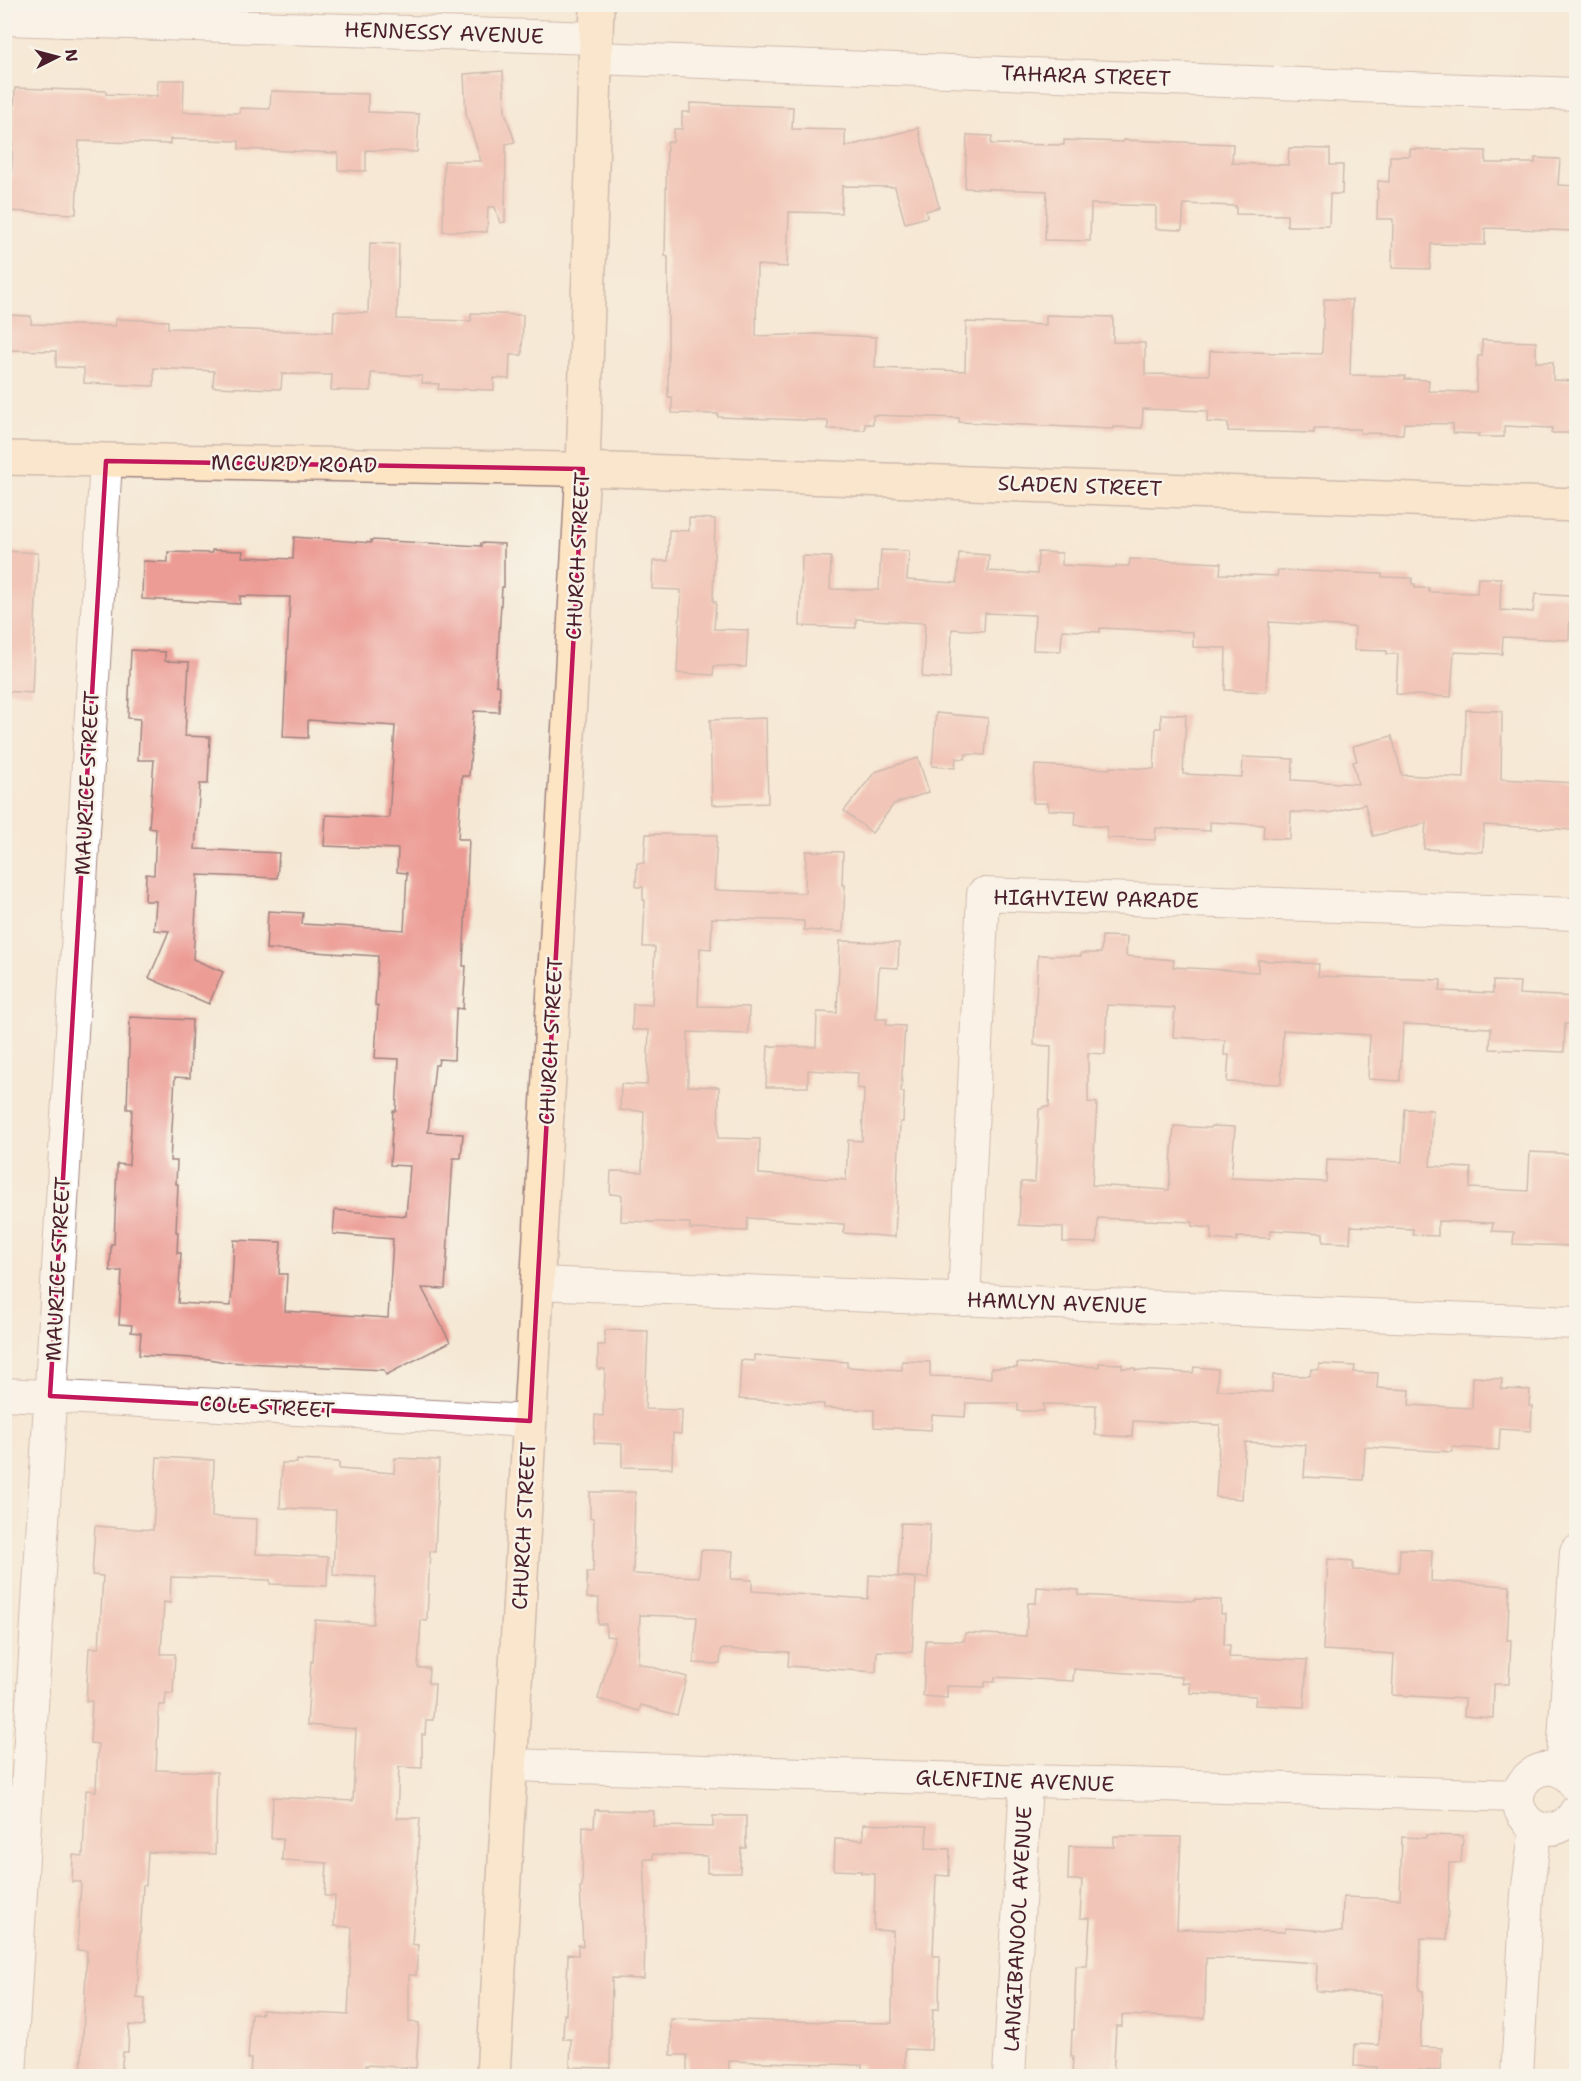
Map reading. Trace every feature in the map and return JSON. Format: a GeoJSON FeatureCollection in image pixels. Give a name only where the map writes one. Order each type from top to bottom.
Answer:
{"type":"FeatureCollection","features":[{"type":"Feature","properties":{"kind":"main road","name":"CHURCH STREET"},"geometry":{"type":"LineString","coordinates":[[493,2076],[583,469],[597,4]]}},
{"type":"Feature","properties":{"kind":"main road","name":"MCCURDY ROAD"},"geometry":{"type":"LineString","coordinates":[[4,458],[583,469]]}},
{"type":"Feature","properties":{"kind":"main road","name":"SLADEN STREET"},"geometry":{"type":"LineString","coordinates":[[583,469],[1576,505]]}},
{"type":"Feature","properties":{"kind":"street","name":"HENNESSY AVENUE"},"geometry":{"type":"LineString","coordinates":[[4,19],[596,48]]}},
{"type":"Feature","properties":{"kind":"street","name":"TAHARA STREET"},"geometry":{"type":"LineString","coordinates":[[596,48],[1576,94]]}},
{"type":"Feature","properties":{"kind":"street","name":"MAURICE STREET"},"geometry":{"type":"LineString","coordinates":[[10,2076],[106,461]]}},
{"type":"Feature","properties":{"kind":"street","name":"HIGHVIEW PARADE"},"geometry":{"type":"LineString","coordinates":[[964,1300],[983,894],[1576,914]]}},
{"type":"Feature","properties":{"kind":"street","name":"HAMLYN AVENUE"},"geometry":{"type":"LineString","coordinates":[[537,1283],[1576,1323]]}},
{"type":"Feature","properties":{"kind":"street","name":"COLE STREET"},"geometry":{"type":"LineString","coordinates":[[4,1394],[530,1421]]}},
{"type":"Feature","properties":{"kind":"street"},"geometry":{"type":"LineString","coordinates":[[1569,1780],[1576,1552]]}},
{"type":"Feature","properties":{"kind":"street","name":"GLENFINE AVENUE"},"geometry":{"type":"LineString","coordinates":[[511,1765],[1518,1796]]}},
{"type":"Feature","properties":{"kind":"street"},"geometry":{"type":"LineString","coordinates":[[1569,1780],[1553,1768],[1534,1772],[1526,1778],[1518,1796],[1519,1805],[1528,1821],[1536,1827],[1546,1829],[1556,1829],[1564,1825],[1576,1811]]}},
{"type":"Feature","properties":{"kind":"street","name":"LANGIBANOOL AVENUE"},"geometry":{"type":"LineString","coordinates":[[1009,2076],[1026,1782]]}},
{"type":"Feature","properties":{"kind":"street"},"geometry":{"type":"LineString","coordinates":[[1517,2076],[1527,1894],[1536,1827]]}},
{"type":"Feature","properties":{"kind":"highlighted area"},"geometry":{"type":"Polygon","coordinates":[[[106,461],[583,469],[530,1421],[50,1396],[106,461]]]}},
{"type":"Feature","properties":{"kind":"building"},"geometry":{"type":"Polygon","coordinates":[[[503,71],[505,112],[515,142],[506,144],[505,222],[500,223],[495,207],[488,207],[487,232],[443,231],[444,161],[481,161],[466,114],[464,74],[503,71]]]}},
{"type":"Feature","properties":{"kind":"building"},"geometry":{"type":"Polygon","coordinates":[[[158,80],[184,80],[183,112],[240,113],[240,108],[270,109],[271,91],[368,94],[368,112],[419,114],[417,152],[366,150],[366,171],[338,170],[338,153],[239,149],[239,141],[170,139],[170,144],[79,141],[76,214],[4,211],[4,180],[11,181],[15,88],[106,91],[106,94],[157,96],[158,80]]]}},
{"type":"Feature","properties":{"kind":"building"},"geometry":{"type":"Polygon","coordinates":[[[690,103],[793,107],[792,129],[845,130],[845,147],[918,128],[939,207],[926,211],[927,217],[905,223],[895,187],[842,186],[841,213],[789,212],[787,267],[757,265],[756,336],[816,334],[876,337],[875,368],[965,371],[966,322],[1046,325],[1046,315],[1113,317],[1113,342],[1145,343],[1145,374],[1209,375],[1210,351],[1322,354],[1324,299],[1352,300],[1350,375],[1405,376],[1405,379],[1429,380],[1428,391],[1476,392],[1478,356],[1482,356],[1482,340],[1536,342],[1536,362],[1553,362],[1553,380],[1576,381],[1576,433],[1551,433],[1552,428],[1504,426],[1504,437],[1478,437],[1479,434],[1453,433],[1453,424],[1404,423],[1403,434],[1360,433],[1360,429],[1314,429],[1314,433],[1228,431],[1228,423],[1207,422],[1208,411],[1143,409],[1142,428],[1114,427],[1114,429],[959,422],[959,418],[873,415],[873,424],[865,424],[865,430],[828,429],[828,421],[672,413],[672,397],[668,397],[668,257],[665,256],[667,142],[673,142],[674,129],[682,129],[682,112],[690,112],[690,103]]]}},
{"type":"Feature","properties":{"kind":"building"},"geometry":{"type":"Polygon","coordinates":[[[967,135],[992,136],[991,144],[1064,145],[1064,140],[1123,142],[1123,140],[1233,144],[1232,163],[1288,165],[1289,148],[1330,149],[1330,165],[1343,165],[1342,194],[1330,194],[1329,226],[1287,226],[1287,215],[1236,214],[1236,206],[1184,204],[1182,230],[1156,229],[1156,206],[1091,204],[1090,241],[1045,240],[1047,191],[965,188],[967,135]]]}},
{"type":"Feature","properties":{"kind":"building"},"geometry":{"type":"Polygon","coordinates":[[[1410,149],[1486,151],[1486,163],[1535,163],[1535,158],[1560,159],[1558,185],[1576,186],[1576,231],[1485,228],[1485,245],[1431,244],[1430,269],[1392,268],[1393,219],[1377,219],[1378,181],[1389,182],[1390,156],[1410,156],[1410,149]]]}},
{"type":"Feature","properties":{"kind":"building"},"geometry":{"type":"Polygon","coordinates":[[[370,243],[399,244],[397,319],[471,321],[471,313],[523,315],[522,355],[510,355],[509,379],[494,378],[494,390],[438,389],[439,384],[422,383],[422,376],[371,373],[371,391],[331,390],[332,375],[282,374],[281,389],[213,387],[214,371],[154,368],[154,386],[84,383],[84,368],[56,367],[56,351],[4,350],[4,315],[31,316],[31,324],[115,326],[116,319],[168,321],[168,328],[333,332],[334,311],[368,313],[370,243]]]}},
{"type":"Feature","properties":{"kind":"building"},"geometry":{"type":"Polygon","coordinates":[[[689,518],[715,519],[714,629],[748,630],[746,667],[714,666],[713,675],[677,673],[681,590],[652,589],[653,561],[668,561],[669,530],[689,531],[689,518]]]}},
{"type":"Feature","properties":{"kind":"building"},"geometry":{"type":"Polygon","coordinates":[[[294,537],[371,543],[371,540],[481,546],[481,543],[504,544],[504,587],[502,587],[496,685],[500,686],[499,712],[474,711],[469,776],[462,776],[458,839],[469,839],[463,1009],[457,1008],[456,1011],[454,1060],[439,1059],[438,1065],[435,1065],[428,1132],[463,1134],[461,1158],[453,1158],[445,1289],[422,1288],[450,1342],[386,1375],[384,1370],[139,1355],[141,1333],[131,1332],[132,1325],[119,1324],[122,1271],[110,1271],[111,1244],[114,1244],[117,1164],[129,1165],[132,1109],[127,1109],[130,1017],[192,1020],[190,1078],[175,1077],[170,1161],[177,1161],[176,1232],[178,1232],[177,1253],[181,1253],[178,1303],[231,1306],[234,1240],[281,1242],[279,1274],[287,1274],[285,1311],[388,1318],[393,1239],[333,1234],[335,1210],[406,1216],[410,1166],[390,1165],[399,1059],[375,1058],[378,956],[266,949],[268,911],[303,913],[302,924],[404,930],[407,873],[397,872],[398,849],[324,846],[326,815],[389,818],[395,726],[308,720],[308,738],[283,737],[290,597],[240,596],[240,604],[142,599],[143,561],[168,562],[168,552],[212,553],[212,550],[243,551],[242,557],[293,559],[294,537]]]}},
{"type":"Feature","properties":{"kind":"building"},"geometry":{"type":"Polygon","coordinates":[[[881,550],[909,551],[907,580],[957,583],[959,553],[989,555],[988,571],[1037,574],[1038,552],[1062,553],[1062,565],[1116,568],[1116,566],[1129,566],[1130,559],[1221,563],[1220,574],[1277,576],[1278,570],[1382,574],[1382,577],[1412,578],[1415,588],[1429,588],[1429,592],[1477,593],[1478,578],[1501,578],[1500,610],[1533,612],[1535,594],[1571,596],[1569,640],[1503,637],[1502,654],[1454,652],[1451,697],[1396,694],[1398,654],[1387,654],[1387,651],[1354,650],[1355,627],[1269,622],[1266,692],[1225,690],[1226,648],[1193,647],[1193,632],[1100,628],[1100,632],[1062,630],[1061,651],[1033,650],[1035,615],[985,613],[984,631],[952,629],[950,679],[922,677],[925,623],[856,619],[856,628],[800,626],[802,556],[831,557],[830,589],[879,590],[881,550]]]}},
{"type":"Feature","properties":{"kind":"building"},"geometry":{"type":"Polygon","coordinates":[[[4,551],[38,553],[32,693],[4,691],[4,551]]]}},
{"type":"Feature","properties":{"kind":"building"},"geometry":{"type":"Polygon","coordinates":[[[131,650],[165,652],[165,661],[189,662],[185,736],[210,737],[208,784],[200,784],[195,849],[279,853],[277,878],[198,875],[193,959],[223,972],[209,1004],[149,978],[169,931],[154,930],[156,901],[145,901],[146,874],[154,875],[156,829],[149,828],[154,760],[138,760],[140,719],[128,718],[131,650]]]}},
{"type":"Feature","properties":{"kind":"building"},"geometry":{"type":"Polygon","coordinates":[[[1466,710],[1502,711],[1501,779],[1576,783],[1574,830],[1484,825],[1483,852],[1424,849],[1426,823],[1373,836],[1365,804],[1329,813],[1291,812],[1290,839],[1263,838],[1264,825],[1210,822],[1210,831],[1156,828],[1155,840],[1107,838],[1107,827],[1075,825],[1076,811],[1048,810],[1048,803],[1033,803],[1035,765],[1154,769],[1156,728],[1161,728],[1161,714],[1186,715],[1183,774],[1242,777],[1243,757],[1293,759],[1292,780],[1358,784],[1353,762],[1357,761],[1353,746],[1392,736],[1402,775],[1464,778],[1466,710]]]}},
{"type":"Feature","properties":{"kind":"building"},"geometry":{"type":"Polygon","coordinates":[[[936,713],[988,718],[985,755],[966,754],[965,759],[956,758],[955,768],[932,766],[936,713]]]}},
{"type":"Feature","properties":{"kind":"building"},"geometry":{"type":"Polygon","coordinates":[[[766,718],[768,803],[712,805],[710,720],[766,718]]]}},
{"type":"Feature","properties":{"kind":"building"},"geometry":{"type":"Polygon","coordinates":[[[918,758],[929,792],[894,804],[872,833],[844,811],[875,772],[918,758]]]}},
{"type":"Feature","properties":{"kind":"building"},"geometry":{"type":"Polygon","coordinates":[[[646,834],[717,835],[714,890],[805,893],[806,851],[843,852],[842,885],[845,885],[843,932],[804,930],[804,921],[712,918],[711,949],[700,948],[698,1006],[749,1007],[748,1034],[688,1032],[688,1086],[719,1087],[718,1138],[760,1139],[759,1174],[846,1180],[848,1140],[862,1141],[864,1089],[857,1088],[858,1073],[808,1070],[808,1087],[766,1087],[768,1046],[816,1047],[817,1012],[837,1013],[840,941],[899,943],[898,968],[879,967],[876,1019],[887,1019],[886,1025],[905,1026],[901,1092],[904,1092],[903,1122],[900,1122],[895,1237],[844,1233],[844,1224],[748,1218],[747,1231],[690,1229],[690,1223],[621,1221],[622,1195],[610,1194],[611,1171],[642,1172],[644,1111],[620,1110],[621,1084],[647,1085],[649,1030],[632,1030],[633,1004],[652,1005],[655,947],[643,947],[645,900],[643,900],[643,887],[636,887],[637,863],[644,863],[646,834]]]}},
{"type":"Feature","properties":{"kind":"building"},"geometry":{"type":"Polygon","coordinates":[[[1102,936],[1127,937],[1126,956],[1174,960],[1173,967],[1258,972],[1258,960],[1319,964],[1318,976],[1441,980],[1440,991],[1493,993],[1493,981],[1520,982],[1519,994],[1576,997],[1576,1024],[1565,1024],[1564,1052],[1490,1049],[1491,1028],[1403,1024],[1400,1081],[1368,1079],[1370,1035],[1283,1030],[1281,1084],[1227,1082],[1229,1055],[1224,1055],[1225,1040],[1173,1037],[1175,1008],[1107,1005],[1105,1054],[1088,1053],[1088,1102],[1097,1103],[1092,1185],[1169,1190],[1174,1126],[1235,1127],[1231,1178],[1326,1182],[1327,1159],[1402,1162],[1405,1109],[1433,1110],[1430,1166],[1471,1168],[1470,1188],[1528,1191],[1530,1152],[1576,1154],[1576,1246],[1513,1244],[1514,1232],[1492,1231],[1493,1223],[1438,1221],[1438,1236],[1413,1235],[1413,1229],[1351,1226],[1350,1243],[1323,1242],[1323,1233],[1271,1230],[1270,1238],[1237,1237],[1237,1241],[1211,1239],[1212,1228],[1192,1226],[1193,1222],[1098,1218],[1097,1243],[1063,1242],[1063,1227],[1019,1225],[1021,1182],[1035,1182],[1039,1109],[1049,1107],[1051,1046],[1034,1045],[1038,955],[1081,956],[1081,953],[1101,953],[1102,936]]]}},
{"type":"Feature","properties":{"kind":"building"},"geometry":{"type":"Polygon","coordinates":[[[605,1330],[648,1331],[645,1409],[682,1410],[681,1434],[673,1433],[672,1468],[622,1467],[622,1444],[594,1443],[595,1415],[603,1416],[605,1369],[598,1369],[598,1345],[605,1345],[605,1330]]]}},
{"type":"Feature","properties":{"kind":"building"},"geometry":{"type":"Polygon","coordinates":[[[754,1355],[847,1362],[847,1367],[902,1370],[902,1361],[930,1362],[930,1376],[991,1378],[991,1368],[1017,1368],[1017,1363],[1099,1367],[1099,1363],[1122,1364],[1122,1368],[1135,1368],[1135,1370],[1193,1373],[1194,1367],[1218,1369],[1217,1390],[1272,1392],[1273,1375],[1310,1376],[1311,1369],[1318,1370],[1319,1364],[1355,1366],[1354,1372],[1378,1373],[1377,1388],[1410,1390],[1409,1405],[1472,1408],[1473,1377],[1502,1379],[1501,1389],[1530,1390],[1531,1431],[1500,1429],[1499,1450],[1452,1447],[1452,1452],[1365,1447],[1363,1480],[1304,1477],[1306,1445],[1245,1442],[1242,1499],[1216,1497],[1220,1425],[1133,1421],[1132,1437],[1095,1435],[1096,1405],[1043,1404],[1044,1411],[1018,1411],[1018,1403],[966,1403],[965,1417],[932,1415],[931,1430],[874,1427],[874,1410],[824,1408],[824,1404],[739,1399],[741,1360],[754,1361],[754,1355]]]}},
{"type":"Feature","properties":{"kind":"building"},"geometry":{"type":"Polygon","coordinates":[[[157,1457],[214,1460],[212,1517],[257,1519],[256,1554],[328,1557],[327,1586],[270,1584],[270,1580],[171,1577],[170,1603],[164,1602],[161,1654],[175,1654],[173,1694],[166,1693],[165,1705],[159,1705],[156,1770],[217,1772],[215,1854],[148,1852],[146,1885],[143,1885],[137,1998],[145,1999],[144,2026],[129,2025],[128,2052],[123,2052],[121,2076],[81,2076],[87,1951],[77,1950],[81,1882],[72,1882],[73,1855],[83,1856],[86,1790],[96,1791],[98,1744],[90,1743],[92,1701],[86,1701],[89,1648],[99,1648],[103,1576],[92,1575],[95,1526],[153,1530],[157,1457]]]}},
{"type":"Feature","properties":{"kind":"building"},"geometry":{"type":"Polygon","coordinates":[[[395,1458],[439,1460],[435,1552],[430,1551],[427,1621],[421,1620],[418,1668],[429,1668],[428,1683],[435,1684],[433,1720],[426,1720],[425,1735],[422,1734],[422,1768],[399,1767],[397,1818],[420,1818],[412,1944],[418,1945],[416,1975],[409,1975],[409,2022],[419,2023],[416,2068],[366,2065],[365,2076],[250,2076],[251,2059],[248,2059],[251,2013],[262,2014],[262,2010],[348,2015],[352,1927],[334,1926],[335,1896],[325,1896],[327,1863],[282,1860],[283,1839],[271,1838],[273,1797],[353,1801],[356,1729],[307,1725],[315,1620],[373,1624],[376,1577],[333,1575],[336,1510],[280,1508],[282,1463],[297,1463],[297,1460],[339,1462],[339,1469],[394,1473],[395,1458]]]}},
{"type":"Feature","properties":{"kind":"building"},"geometry":{"type":"Polygon","coordinates":[[[590,1492],[635,1492],[633,1574],[699,1577],[701,1550],[733,1551],[731,1579],[752,1580],[752,1591],[868,1599],[869,1575],[916,1578],[912,1652],[877,1651],[876,1672],[788,1666],[789,1652],[721,1649],[720,1664],[694,1663],[697,1617],[640,1615],[638,1663],[687,1677],[677,1715],[641,1705],[639,1711],[598,1699],[615,1637],[606,1636],[606,1624],[598,1624],[599,1598],[587,1598],[587,1572],[593,1572],[594,1518],[590,1518],[590,1492]]]}},
{"type":"Feature","properties":{"kind":"building"},"geometry":{"type":"Polygon","coordinates":[[[901,1523],[930,1524],[928,1578],[898,1576],[901,1523]]]}},
{"type":"Feature","properties":{"kind":"building"},"geometry":{"type":"Polygon","coordinates":[[[1400,1549],[1432,1550],[1431,1581],[1510,1586],[1507,1640],[1511,1640],[1509,1684],[1494,1684],[1493,1718],[1464,1716],[1465,1699],[1392,1695],[1394,1654],[1323,1650],[1328,1559],[1353,1561],[1353,1570],[1399,1572],[1400,1549]]]}},
{"type":"Feature","properties":{"kind":"building"},"geometry":{"type":"Polygon","coordinates":[[[1037,1587],[1079,1590],[1078,1595],[1195,1601],[1195,1599],[1221,1600],[1221,1614],[1225,1614],[1224,1645],[1230,1645],[1229,1657],[1307,1660],[1304,1707],[1255,1705],[1256,1696],[1190,1693],[1190,1683],[1182,1683],[1182,1677],[1074,1669],[1073,1681],[995,1677],[995,1682],[985,1682],[985,1687],[947,1686],[947,1698],[923,1696],[926,1640],[964,1641],[965,1633],[1026,1636],[1028,1603],[1036,1603],[1037,1587]]]}},
{"type":"Feature","properties":{"kind":"building"},"geometry":{"type":"Polygon","coordinates":[[[595,1810],[654,1811],[653,1826],[713,1827],[713,1816],[746,1816],[746,1848],[741,1848],[740,1873],[707,1873],[707,1856],[653,1854],[653,1859],[644,1859],[646,1902],[644,1979],[612,1978],[610,2068],[570,2067],[571,2039],[563,2039],[568,1954],[578,1955],[578,1945],[583,1946],[580,1887],[582,1887],[583,1826],[594,1827],[595,1810]]]}},
{"type":"Feature","properties":{"kind":"building"},"geometry":{"type":"Polygon","coordinates":[[[863,1824],[927,1826],[926,1848],[950,1849],[949,1876],[936,1875],[933,1956],[940,1956],[939,2009],[933,2009],[931,2050],[905,2049],[905,2072],[862,2070],[862,2065],[729,2061],[729,2072],[717,2072],[717,2076],[687,2076],[687,2055],[671,2055],[671,2019],[892,2023],[893,1931],[874,1930],[875,1874],[834,1870],[835,1839],[863,1840],[863,1824]]]}},
{"type":"Feature","properties":{"kind":"building"},"geometry":{"type":"Polygon","coordinates":[[[1426,1835],[1463,1836],[1461,1863],[1449,1863],[1447,1939],[1421,1938],[1419,1990],[1423,1991],[1420,2047],[1442,2048],[1440,2071],[1414,2070],[1413,2076],[1376,2076],[1377,2067],[1354,2066],[1355,2044],[1379,2045],[1382,1994],[1316,1991],[1317,1963],[1206,1958],[1205,2018],[1122,2015],[1122,2026],[1116,2026],[1113,2076],[1072,2076],[1076,1966],[1087,1966],[1090,1918],[1080,1918],[1082,1880],[1068,1880],[1069,1846],[1114,1847],[1114,1836],[1181,1837],[1177,1929],[1285,1932],[1285,1928],[1342,1932],[1343,1897],[1400,1899],[1402,1837],[1426,1838],[1426,1835]]]}}]}
